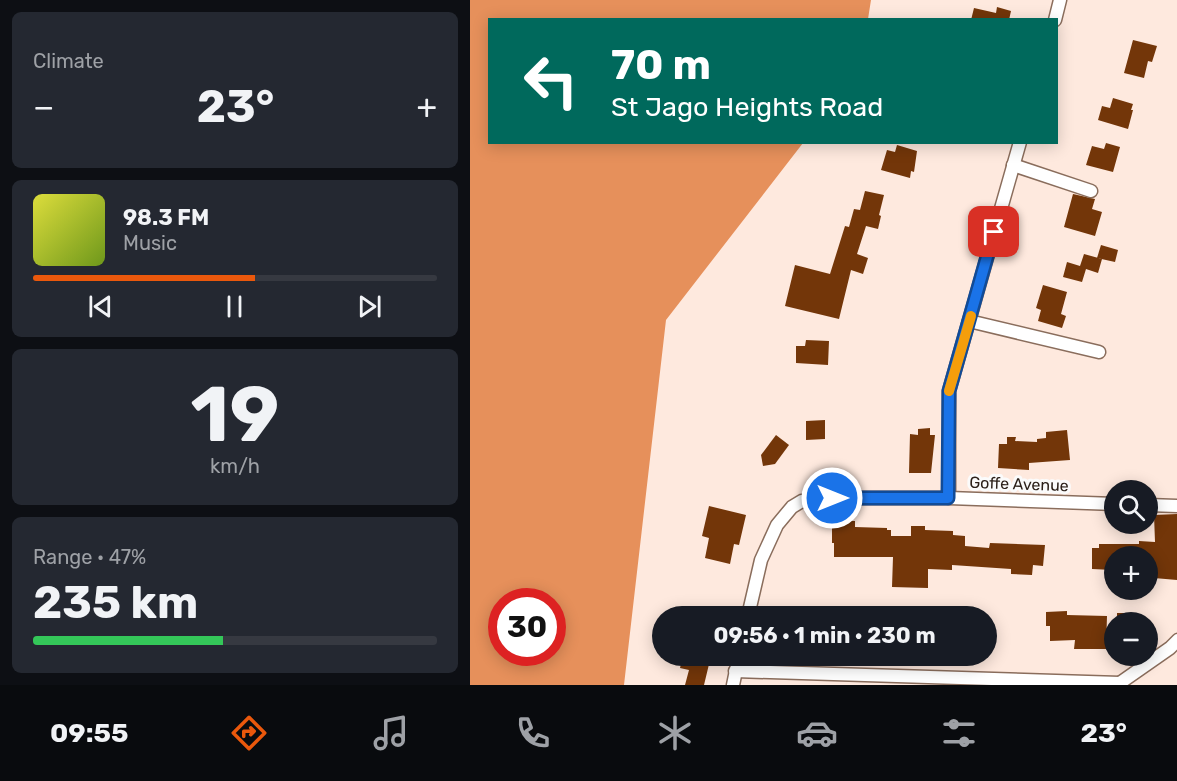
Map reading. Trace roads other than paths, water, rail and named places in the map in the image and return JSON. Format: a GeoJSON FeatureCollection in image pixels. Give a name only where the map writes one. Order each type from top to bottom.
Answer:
{"type":"FeatureCollection","features":[{"type":"Feature","properties":{"kind":"street"},"geometry":{"type":"LineString","coordinates":[[1056,18],[1060,0]]}},
{"type":"Feature","properties":{"kind":"street"},"geometry":{"type":"LineString","coordinates":[[948,498],[949,391],[1019,144]]}},
{"type":"Feature","properties":{"kind":"street"},"geometry":{"type":"LineString","coordinates":[[1013,165],[1091,191]]}},
{"type":"Feature","properties":{"kind":"street"},"geometry":{"type":"LineString","coordinates":[[969,321],[1099,352]]}},
{"type":"Feature","properties":{"kind":"street","name":"Goffe Avenue"},"geometry":{"type":"LineString","coordinates":[[750,606],[761,560],[778,525],[792,507],[802,501],[832,498],[948,498],[1104,504]]}},
{"type":"Feature","properties":{"kind":"street"},"geometry":{"type":"LineString","coordinates":[[1158,505],[1178,506]]}},
{"type":"Feature","properties":{"kind":"street"},"geometry":{"type":"LineString","coordinates":[[735,671],[1120,684],[1178,640]]}},
{"type":"Feature","properties":{"kind":"street"},"geometry":{"type":"LineString","coordinates":[[733,685],[736,666]]}}]}
